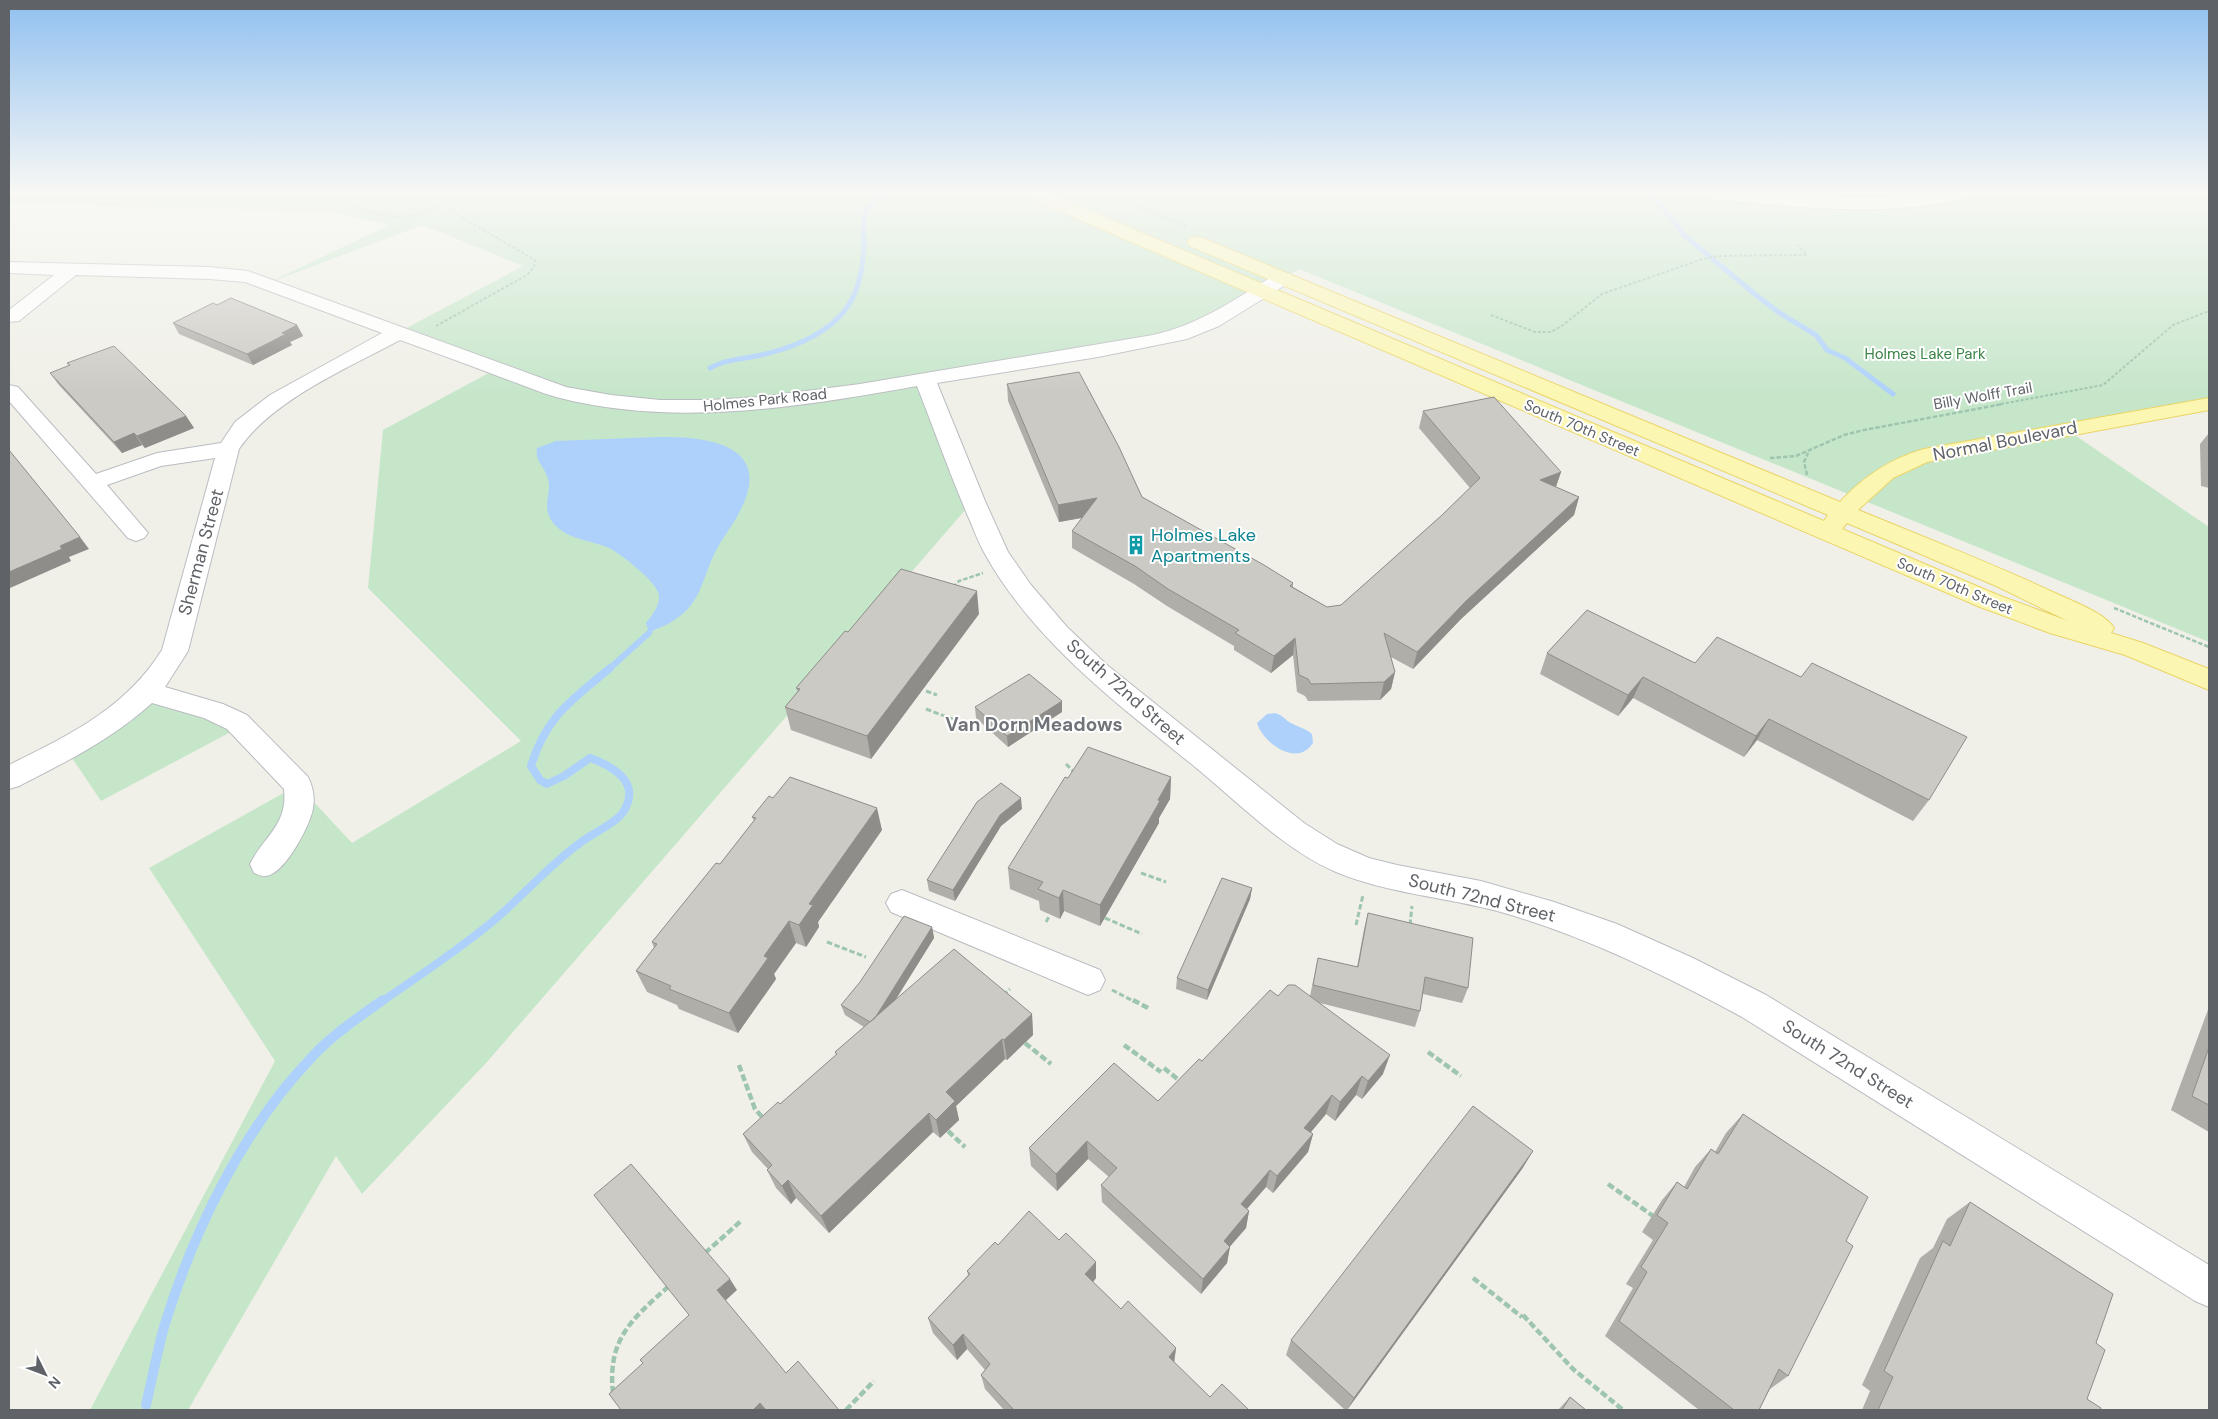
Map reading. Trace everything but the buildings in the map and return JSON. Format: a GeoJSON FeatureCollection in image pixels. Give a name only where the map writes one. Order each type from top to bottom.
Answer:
{"type":"FeatureCollection","features":[{"type":"Feature","properties":{"kind":"main road","name":"South 70th Street"},"geometry":{"type":"LineString","coordinates":[[1191,260],[1835,522]]}},
{"type":"Feature","properties":{"kind":"main road","name":"South 70th Street"},"geometry":{"type":"LineString","coordinates":[[1240,260],[1835,522],[2027,616],[2134,649],[2209,680]]}},
{"type":"Feature","properties":{"kind":"main road","name":"Normal Boulevard"},"geometry":{"type":"LineString","coordinates":[[1835,522],[1863,491],[1881,476],[1894,468],[1922,457],[2041,433],[2209,404]]}},
{"type":"Feature","properties":{"kind":"street","name":"Holmes Park Road"},"geometry":{"type":"LineString","coordinates":[[9,268],[208,273],[248,277],[561,392],[610,402],[698,408],[742,406],[785,401],[926,379],[1180,335],[1212,322],[1283,278]]}},
{"type":"Feature","properties":{"kind":"street"},"geometry":{"type":"LineString","coordinates":[[12,317],[71,270]]}},
{"type":"Feature","properties":{"kind":"street","name":"Sherman Street"},"geometry":{"type":"LineString","coordinates":[[9,778],[93,735],[128,710],[148,692],[164,672],[175,651],[228,449],[243,426],[277,399],[399,332]]}},
{"type":"Feature","properties":{"kind":"street","name":"South 72nd Street"},"geometry":{"type":"LineString","coordinates":[[926,379],[973,501],[996,553],[1022,591],[1058,634],[1098,672],[1293,831],[1319,849],[1349,864],[1382,875],[1482,894],[1556,916],[1622,940],[1687,970],[1754,1006],[2209,1287]]}},
{"type":"Feature","properties":{"kind":"street"},"geometry":{"type":"LineString","coordinates":[[11,391],[136,534]]}},
{"type":"Feature","properties":{"kind":"street"},"geometry":{"type":"LineString","coordinates":[[91,482],[157,460],[228,449]]}},
{"type":"Feature","properties":{"kind":"street"},"geometry":{"type":"LineString","coordinates":[[148,692],[213,711],[238,722],[298,785],[301,799],[298,814],[290,830],[266,864]]}},
{"type":"Feature","properties":{"kind":"street"},"geometry":{"type":"LineString","coordinates":[[902,904],[1100,985]]}},
{"type":"Feature","properties":{"kind":"path"},"geometry":{"type":"LineString","coordinates":[[435,326],[526,275],[534,267],[535,260]]}},
{"type":"Feature","properties":{"kind":"path"},"geometry":{"type":"LineString","coordinates":[[1491,315],[1535,332],[1552,332],[1563,326],[1602,294],[1700,260]]}},
{"type":"Feature","properties":{"kind":"path","name":"Billy Wolff Trail"},"geometry":{"type":"LineString","coordinates":[[1765,458],[1786,457],[1808,452],[1836,438],[1864,430],[2103,384],[2173,325],[2209,311]]}},
{"type":"Feature","properties":{"kind":"path"},"geometry":{"type":"LineString","coordinates":[[1808,452],[1804,462],[1806,474],[1810,480]]}},
{"type":"Feature","properties":{"kind":"path"},"geometry":{"type":"LineString","coordinates":[[952,588],[959,580],[984,573]]}},
{"type":"Feature","properties":{"kind":"path"},"geometry":{"type":"LineString","coordinates":[[926,691],[937,695]]}},
{"type":"Feature","properties":{"kind":"path"},"geometry":{"type":"LineString","coordinates":[[926,709],[955,720]]}},
{"type":"Feature","properties":{"kind":"path"},"geometry":{"type":"LineString","coordinates":[[1066,764],[1075,773],[1084,776]]}},
{"type":"Feature","properties":{"kind":"path"},"geometry":{"type":"LineString","coordinates":[[1141,873],[1166,882]]}},
{"type":"Feature","properties":{"kind":"path"},"geometry":{"type":"LineString","coordinates":[[1356,925],[1363,895]]}},
{"type":"Feature","properties":{"kind":"path"},"geometry":{"type":"LineString","coordinates":[[1409,929],[1413,899]]}},
{"type":"Feature","properties":{"kind":"path"},"geometry":{"type":"LineString","coordinates":[[1046,922],[1050,915]]}},
{"type":"Feature","properties":{"kind":"path"},"geometry":{"type":"LineString","coordinates":[[1105,918],[1142,934]]}},
{"type":"Feature","properties":{"kind":"path"},"geometry":{"type":"LineString","coordinates":[[827,942],[866,957]]}},
{"type":"Feature","properties":{"kind":"path"},"geometry":{"type":"LineString","coordinates":[[1100,985],[1150,1009]]}},
{"type":"Feature","properties":{"kind":"path"},"geometry":{"type":"LineString","coordinates":[[995,1002],[1010,989]]}},
{"type":"Feature","properties":{"kind":"path"},"geometry":{"type":"LineString","coordinates":[[1025,1042],[1051,1064]]}},
{"type":"Feature","properties":{"kind":"path"},"geometry":{"type":"LineString","coordinates":[[1124,1045],[1188,1088]]}},
{"type":"Feature","properties":{"kind":"path"},"geometry":{"type":"LineString","coordinates":[[1428,1052],[1461,1076]]}},
{"type":"Feature","properties":{"kind":"path"},"geometry":{"type":"LineString","coordinates":[[739,1065],[755,1109],[769,1125]]}},
{"type":"Feature","properties":{"kind":"path"},"geometry":{"type":"LineString","coordinates":[[948,1131],[965,1147]]}},
{"type":"Feature","properties":{"kind":"path"},"geometry":{"type":"LineString","coordinates":[[1608,1184],[1652,1216]]}},
{"type":"Feature","properties":{"kind":"path"},"geometry":{"type":"LineString","coordinates":[[704,1255],[741,1221]]}},
{"type":"Feature","properties":{"kind":"path"},"geometry":{"type":"LineString","coordinates":[[1473,1278],[1522,1316],[1573,1369],[1623,1410]]}},
{"type":"Feature","properties":{"kind":"path"},"geometry":{"type":"LineString","coordinates":[[615,1399],[610,1378],[616,1345],[624,1330],[674,1281]]}},
{"type":"Feature","properties":{"kind":"path"},"geometry":{"type":"LineString","coordinates":[[846,1410],[874,1381]]}},
{"type":"Feature","properties":{"kind":"green space"},"geometry":{"type":"Polygon","coordinates":[[[316,260],[329,260],[268,283],[316,260]]]}},
{"type":"Feature","properties":{"kind":"green space","name":"Holmes Lake Park"},"geometry":{"type":"Polygon","coordinates":[[[509,260],[2209,260],[2209,404],[2066,429],[2209,527],[2209,642],[1299,269],[1205,326],[926,379],[973,501],[487,1062],[362,1194],[336,1156],[188,1410],[90,1410],[275,1061],[149,868],[298,785],[352,843],[521,741],[368,588],[383,430],[496,369],[399,332],[523,266],[509,260]]]}},
{"type":"Feature","properties":{"kind":"green space"},"geometry":{"type":"Polygon","coordinates":[[[148,692],[242,726],[101,801],[66,749],[148,692]]]}},
{"type":"Feature","properties":{"kind":"water"},"geometry":{"type":"Polygon","coordinates":[[[657,437],[695,439],[713,442],[729,448],[741,457],[748,470],[749,487],[741,509],[713,556],[697,596],[691,605],[673,621],[649,633],[646,623],[658,603],[659,595],[657,589],[638,569],[615,551],[602,545],[573,537],[554,524],[547,505],[549,482],[538,460],[537,448],[556,441],[657,437]]]}},
{"type":"Feature","properties":{"kind":"water"},"geometry":{"type":"Polygon","coordinates":[[[1275,713],[1312,734],[1313,743],[1306,750],[1298,753],[1290,753],[1273,745],[1260,731],[1257,723],[1267,714],[1275,713]]]}},
{"type":"Feature","properties":{"kind":"waterway"},"geometry":{"type":"LineString","coordinates":[[710,368],[729,361],[793,346],[823,331],[846,309],[856,291],[863,260]]}},
{"type":"Feature","properties":{"kind":"waterway"},"geometry":{"type":"LineString","coordinates":[[1714,260],[1778,312],[1816,335],[1827,350],[1845,358],[1893,394]]}},
{"type":"Feature","properties":{"kind":"waterway"},"geometry":{"type":"LineString","coordinates":[[609,669],[649,633]]}},
{"type":"Feature","properties":{"kind":"waterway"},"geometry":{"type":"LineString","coordinates":[[381,1002],[479,933],[568,852],[622,814],[629,799],[629,790],[621,776],[607,765],[590,758],[564,776],[547,784],[540,780],[531,766],[544,734],[553,721],[572,700],[610,668]]}},
{"type":"Feature","properties":{"kind":"waterway"},"geometry":{"type":"LineString","coordinates":[[146,1405],[164,1327],[176,1291],[205,1219],[242,1149],[263,1117],[312,1057],[337,1034],[383,1000]]}},
{"type":"Feature","properties":{"kind":"place","name":"Holmes Lake Apartments"},"geometry":{"type":"Point","coordinates":[1136,545]}},
{"type":"Feature","properties":{"kind":"district","name":"Van Dorn Meadows"},"geometry":{"type":"Point","coordinates":[1034,724]}}]}
